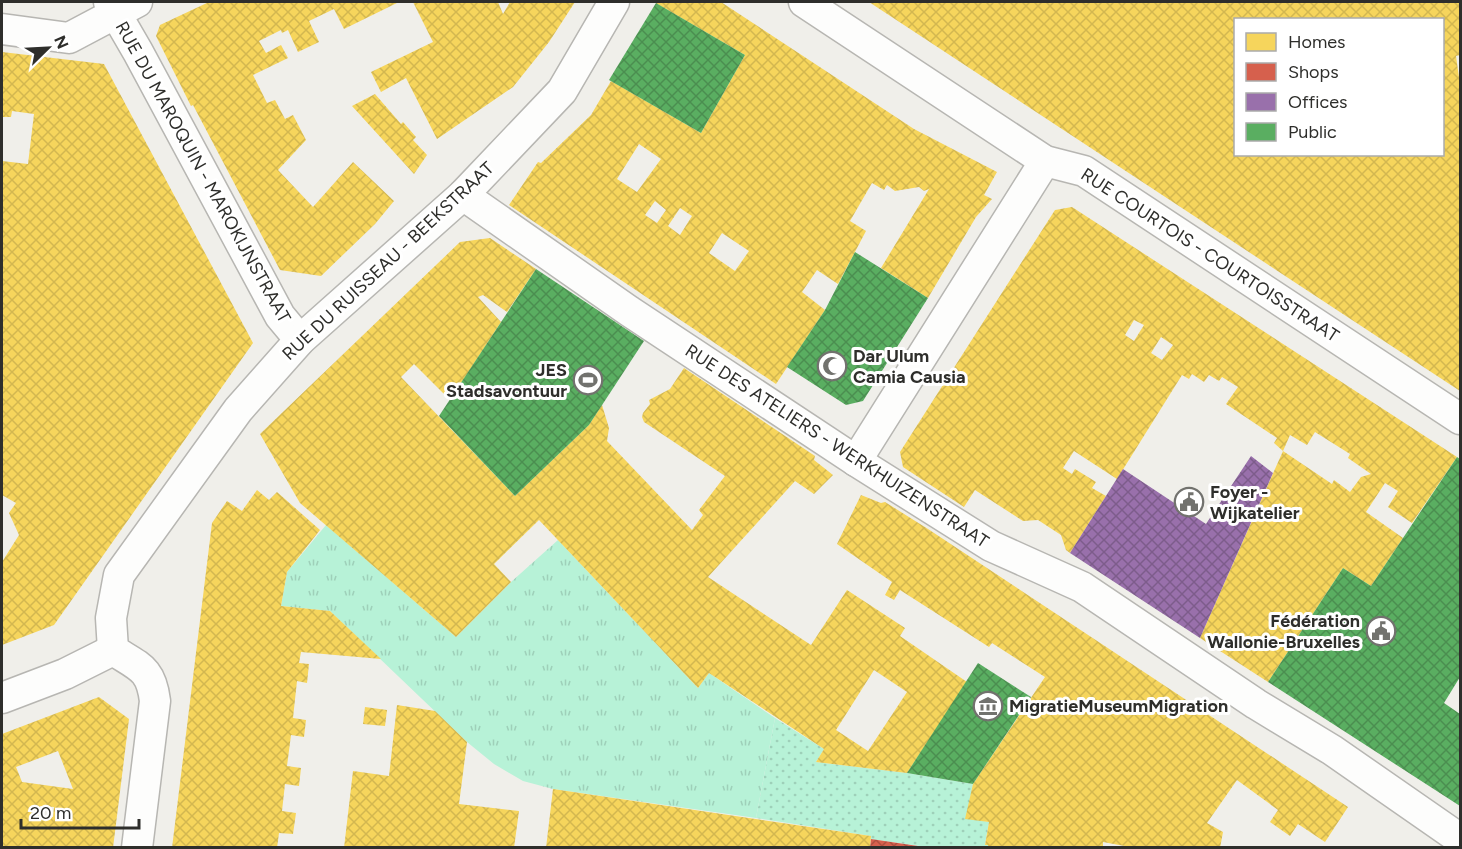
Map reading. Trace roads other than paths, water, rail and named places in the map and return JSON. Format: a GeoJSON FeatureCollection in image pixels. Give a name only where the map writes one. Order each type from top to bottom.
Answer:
{"type":"FeatureCollection","features":[{"type":"Feature","properties":{"kind":"street","name":"RUE DU RUISSEAU - BEEKSTRAAT"},"geometry":{"type":"LineString","coordinates":[[113,650],[111,618],[119,575],[238,410],[300,340],[463,195],[562,91],[614,2]]}},
{"type":"Feature","properties":{"kind":"street","name":"RUE COURTOIS - COURTOISSTRAAT"},"geometry":{"type":"LineString","coordinates":[[804,2],[1045,160],[1084,171],[1461,418]]}},
{"type":"Feature","properties":{"kind":"street"},"geometry":{"type":"LineString","coordinates":[[2,29],[69,38],[120,5]]}},
{"type":"Feature","properties":{"kind":"street","name":"RUE DU MAROQUIN - MAROKIJNSTRAAT"},"geometry":{"type":"LineString","coordinates":[[120,5],[144,62],[280,316],[300,340]]}},
{"type":"Feature","properties":{"kind":"street"},"geometry":{"type":"LineString","coordinates":[[856,461],[1045,160]]}},
{"type":"Feature","properties":{"kind":"street","name":"RUE DES ATELIERS - WERKHUIZENSTRAAT"},"geometry":{"type":"LineString","coordinates":[[463,195],[629,311],[856,461],[991,546],[1082,587],[1256,704],[1332,750],[1461,839]]}},
{"type":"Feature","properties":{"kind":"street"},"geometry":{"type":"LineString","coordinates":[[2,699],[65,674],[113,650],[145,670],[153,683],[155,701],[137,848]]}},
{"type":"Feature","properties":{"kind":"place","name":"Dar Ulum Camia Causia"},"geometry":{"type":"Point","coordinates":[832,366]}},
{"type":"Feature","properties":{"kind":"place","name":"JES Stadsavontuur"},"geometry":{"type":"Point","coordinates":[588,380]}},
{"type":"Feature","properties":{"kind":"place","name":"Foyer - Wijkatelier"},"geometry":{"type":"Point","coordinates":[1189,502]}},
{"type":"Feature","properties":{"kind":"place","name":"Fédération Wallonie-Bruxelles"},"geometry":{"type":"Point","coordinates":[1381,631]}},
{"type":"Feature","properties":{"kind":"place","name":"MigratieMuseumMigration"},"geometry":{"type":"Point","coordinates":[988,706]}}]}
